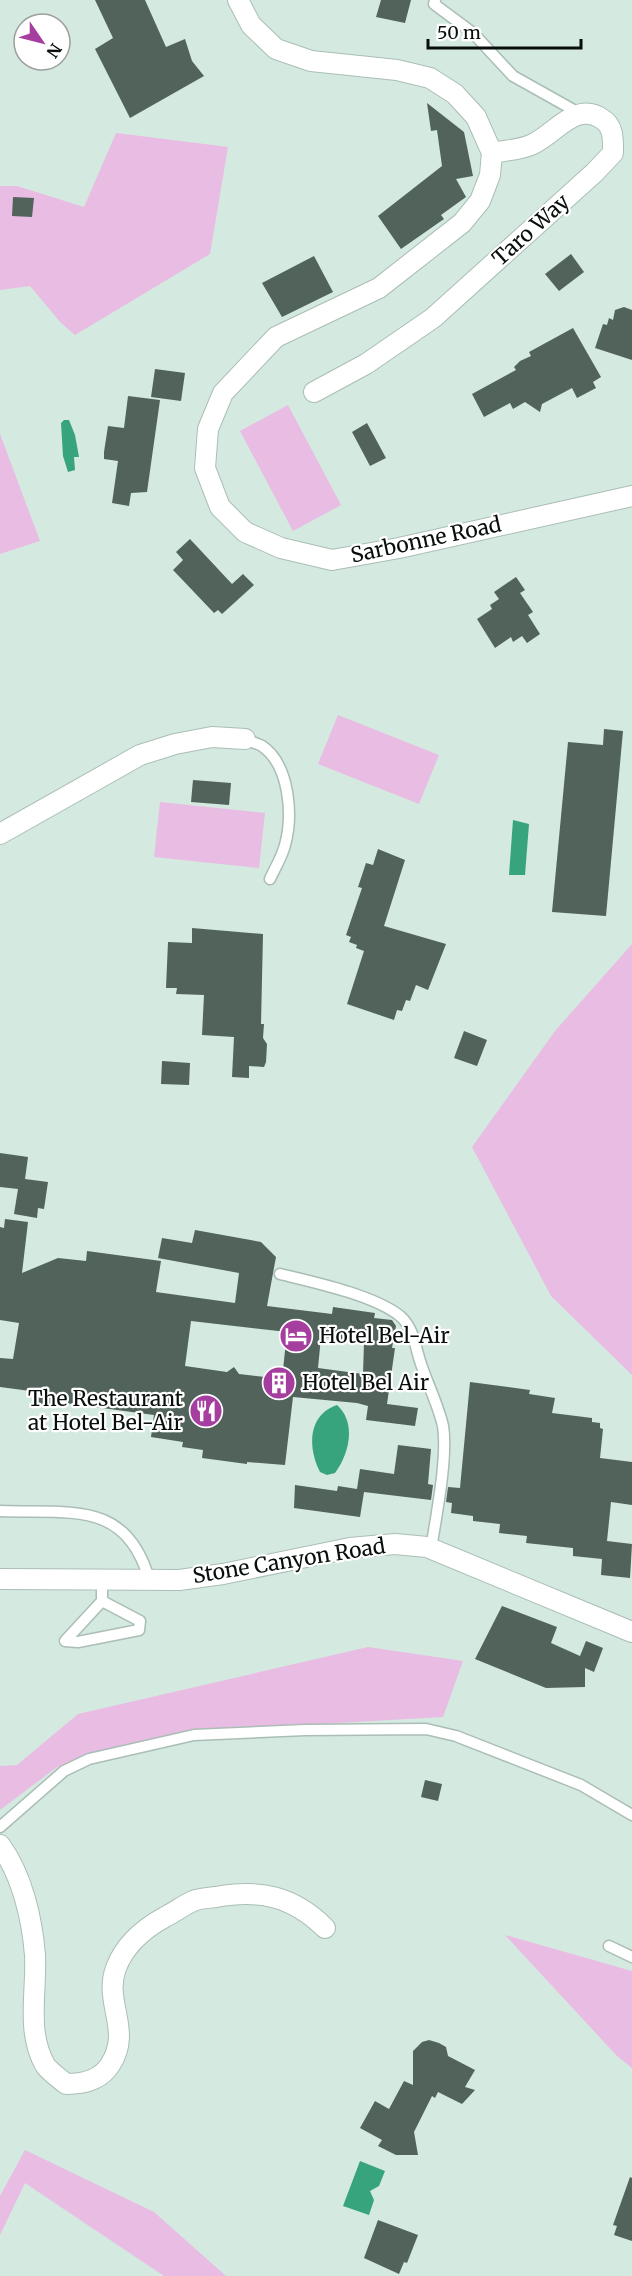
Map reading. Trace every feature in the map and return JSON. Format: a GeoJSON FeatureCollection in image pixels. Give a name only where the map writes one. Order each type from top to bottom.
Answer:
{"type":"FeatureCollection","features":[{"type":"Feature","properties":{"kind":"street"},"geometry":{"type":"LineString","coordinates":[[238,0],[252,26],[276,49],[311,62],[397,70],[430,78],[455,94],[476,117],[492,153],[532,145],[579,112]]}},
{"type":"Feature","properties":{"kind":"street","name":"Taro Way"},"geometry":{"type":"LineString","coordinates":[[314,392],[366,364],[433,318],[594,173],[613,153],[613,135],[605,120],[592,113],[579,112]]}},
{"type":"Feature","properties":{"kind":"street","name":"Sarbonne Road"},"geometry":{"type":"LineString","coordinates":[[492,153],[490,174],[480,201],[462,223],[379,288],[276,337],[223,393],[208,429],[205,468],[220,507],[245,532],[281,548],[332,560],[399,548],[632,496]]}},
{"type":"Feature","properties":{"kind":"street"},"geometry":{"type":"LineString","coordinates":[[0,834],[140,754],[212,737],[245,739]]}},
{"type":"Feature","properties":{"kind":"street","name":"Stone Canyon Road"},"geometry":{"type":"LineString","coordinates":[[0,1579],[179,1580],[223,1574],[350,1548],[395,1544],[431,1549],[632,1632]]}},
{"type":"Feature","properties":{"kind":"street"},"geometry":{"type":"LineString","coordinates":[[0,1845],[11,1861],[22,1891],[35,1954],[34,2017],[37,2045],[46,2067],[66,2084],[87,2084],[109,2068],[119,2046],[120,2024],[112,1996],[115,1970],[127,1946],[147,1927],[195,1900],[230,1894],[259,1893],[286,1900],[309,1912],[325,1928]]}},
{"type":"Feature","properties":{"kind":"lane"},"geometry":{"type":"LineString","coordinates":[[435,0],[434,4],[453,15],[473,33],[513,76],[579,112]]}},
{"type":"Feature","properties":{"kind":"lane"},"geometry":{"type":"LineString","coordinates":[[245,739],[263,747],[275,761],[286,783],[290,818],[285,847],[270,879]]}},
{"type":"Feature","properties":{"kind":"lane"},"geometry":{"type":"LineString","coordinates":[[280,1274],[348,1292],[386,1308],[401,1317],[415,1337],[420,1361],[443,1428],[442,1476],[431,1549]]}},
{"type":"Feature","properties":{"kind":"lane"},"geometry":{"type":"LineString","coordinates":[[0,1511],[103,1518],[123,1531],[137,1547],[149,1579]]}},
{"type":"Feature","properties":{"kind":"lane"},"geometry":{"type":"LineString","coordinates":[[102,1579],[102,1601],[65,1641],[78,1642],[139,1630],[140,1621],[102,1601]]}},
{"type":"Feature","properties":{"kind":"lane"},"geometry":{"type":"LineString","coordinates":[[0,1827],[64,1771],[89,1759],[194,1735],[304,1730],[426,1729],[456,1736],[582,1785],[632,1815]]}},
{"type":"Feature","properties":{"kind":"lane"},"geometry":{"type":"LineString","coordinates":[[609,1946],[632,1957]]}},
{"type":"Feature","properties":{"kind":"shaded area"},"geometry":{"type":"Polygon","coordinates":[[[116,133],[228,147],[210,254],[75,335],[61,323],[30,286],[0,290],[0,186],[17,186],[84,207],[116,133]]]}},
{"type":"Feature","properties":{"kind":"shaded area"},"geometry":{"type":"Polygon","coordinates":[[[288,405],[341,505],[293,531],[240,431],[288,405]]]}},
{"type":"Feature","properties":{"kind":"shaded area"},"geometry":{"type":"Polygon","coordinates":[[[69,420],[75,435],[79,457],[74,457],[75,470],[68,472],[63,456],[61,423],[69,420]]]}},
{"type":"Feature","properties":{"kind":"shaded area"},"geometry":{"type":"Polygon","coordinates":[[[0,434],[40,541],[0,554],[0,434]]]}},
{"type":"Feature","properties":{"kind":"shaded area"},"geometry":{"type":"Polygon","coordinates":[[[338,715],[439,755],[419,804],[318,764],[338,715]]]}},
{"type":"Feature","properties":{"kind":"shaded area"},"geometry":{"type":"Polygon","coordinates":[[[160,802],[265,813],[259,868],[154,857],[160,802]]]}},
{"type":"Feature","properties":{"kind":"shaded area"},"geometry":{"type":"Polygon","coordinates":[[[513,820],[529,824],[525,875],[509,875],[513,820]]]}},
{"type":"Feature","properties":{"kind":"shaded area"},"geometry":{"type":"Polygon","coordinates":[[[632,944],[632,1375],[551,1296],[472,1147],[555,1031],[632,944]]]}},
{"type":"Feature","properties":{"kind":"shaded area"},"geometry":{"type":"Polygon","coordinates":[[[337,1405],[347,1421],[349,1439],[340,1465],[335,1473],[327,1475],[320,1472],[316,1463],[313,1453],[313,1434],[320,1416],[337,1405]]]}},
{"type":"Feature","properties":{"kind":"shaded area"},"geometry":{"type":"Polygon","coordinates":[[[368,1647],[463,1661],[443,1717],[199,1731],[57,1767],[0,1810],[0,1766],[17,1765],[78,1714],[368,1647]]]}},
{"type":"Feature","properties":{"kind":"shaded area"},"geometry":{"type":"Polygon","coordinates":[[[505,1935],[632,1971],[632,2068],[617,2056],[505,1935]]]}},
{"type":"Feature","properties":{"kind":"shaded area"},"geometry":{"type":"Polygon","coordinates":[[[25,2150],[154,2212],[226,2276],[164,2276],[25,2183],[0,2235],[0,2196],[25,2150]]]}},
{"type":"Feature","properties":{"kind":"shaded area"},"geometry":{"type":"Polygon","coordinates":[[[360,2161],[385,2171],[379,2186],[370,2191],[374,2200],[369,2215],[343,2206],[360,2161]]]}},
{"type":"Feature","properties":{"kind":"building"},"geometry":{"type":"Polygon","coordinates":[[[95,0],[145,0],[166,47],[185,39],[192,61],[204,76],[130,118],[95,49],[113,38],[95,0]]]}},
{"type":"Feature","properties":{"kind":"building"},"geometry":{"type":"Polygon","coordinates":[[[381,0],[411,0],[405,23],[376,17],[381,0]]]}},
{"type":"Feature","properties":{"kind":"building"},"geometry":{"type":"Polygon","coordinates":[[[427,103],[464,132],[473,176],[456,179],[466,197],[441,215],[444,219],[401,249],[378,216],[442,166],[437,130],[431,131],[427,103]]]}},
{"type":"Feature","properties":{"kind":"building"},"geometry":{"type":"Polygon","coordinates":[[[13,197],[34,198],[32,217],[12,216],[13,197]]]}},
{"type":"Feature","properties":{"kind":"building"},"geometry":{"type":"Polygon","coordinates":[[[571,254],[584,272],[559,291],[545,274],[571,254]]]}},
{"type":"Feature","properties":{"kind":"building"},"geometry":{"type":"Polygon","coordinates":[[[314,256],[333,292],[282,317],[262,283],[314,256]]]}},
{"type":"Feature","properties":{"kind":"building"},"geometry":{"type":"Polygon","coordinates":[[[624,307],[632,310],[632,360],[595,348],[603,324],[607,325],[609,318],[613,320],[615,310],[624,307]]]}},
{"type":"Feature","properties":{"kind":"building"},"geometry":{"type":"Polygon","coordinates":[[[573,328],[601,377],[593,382],[596,388],[577,398],[572,388],[542,404],[540,412],[525,402],[513,409],[510,403],[484,417],[472,394],[516,370],[514,367],[520,361],[531,356],[529,352],[573,328]]]}},
{"type":"Feature","properties":{"kind":"building"},"geometry":{"type":"Polygon","coordinates":[[[155,369],[185,373],[181,401],[151,397],[155,369]]]}},
{"type":"Feature","properties":{"kind":"building"},"geometry":{"type":"Polygon","coordinates":[[[128,396],[160,400],[147,492],[131,493],[129,506],[112,503],[118,461],[104,459],[108,426],[124,428],[128,396]]]}},
{"type":"Feature","properties":{"kind":"building"},"geometry":{"type":"Polygon","coordinates":[[[367,423],[386,458],[370,466],[352,432],[367,423]]]}},
{"type":"Feature","properties":{"kind":"building"},"geometry":{"type":"Polygon","coordinates":[[[190,539],[232,584],[243,574],[254,585],[222,614],[218,610],[214,613],[173,570],[183,560],[176,552],[190,539]]]}},
{"type":"Feature","properties":{"kind":"building"},"geometry":{"type":"Polygon","coordinates":[[[516,577],[525,590],[520,593],[533,612],[528,615],[540,634],[527,643],[522,636],[513,642],[511,637],[495,648],[477,619],[492,609],[490,605],[499,599],[494,592],[516,577]]]}},
{"type":"Feature","properties":{"kind":"building"},"geometry":{"type":"Polygon","coordinates":[[[604,729],[623,731],[606,916],[552,912],[568,742],[603,745],[604,729]]]}},
{"type":"Feature","properties":{"kind":"building"},"geometry":{"type":"Polygon","coordinates":[[[193,780],[231,783],[229,805],[191,802],[193,780]]]}},
{"type":"Feature","properties":{"kind":"building"},"geometry":{"type":"Polygon","coordinates":[[[378,849],[405,860],[384,926],[446,944],[428,990],[416,985],[410,1001],[406,1000],[402,1011],[397,1010],[394,1020],[347,1004],[364,951],[349,942],[351,937],[346,935],[362,888],[358,887],[366,863],[373,865],[378,849]]]}},
{"type":"Feature","properties":{"kind":"building"},"geometry":{"type":"Polygon","coordinates":[[[192,928],[263,934],[261,1024],[264,1024],[263,1038],[267,1044],[266,1062],[264,1067],[249,1066],[249,1078],[232,1077],[234,1037],[202,1035],[204,995],[176,994],[177,988],[166,988],[168,942],[192,943],[192,928]]]}},
{"type":"Feature","properties":{"kind":"building"},"geometry":{"type":"Polygon","coordinates":[[[464,1031],[487,1040],[477,1066],[454,1058],[464,1031]]]}},
{"type":"Feature","properties":{"kind":"building"},"geometry":{"type":"Polygon","coordinates":[[[162,1061],[190,1063],[189,1085],[161,1084],[162,1061]]]}},
{"type":"Feature","properties":{"kind":"building"},"geometry":{"type":"Polygon","coordinates":[[[0,1153],[28,1157],[25,1179],[48,1182],[44,1209],[38,1208],[37,1218],[14,1214],[18,1189],[0,1187],[0,1153]]]}},
{"type":"Feature","properties":{"kind":"building","name":"Hotel Bel Air"},"geometry":{"type":"Polygon","coordinates":[[[5,1219],[28,1222],[22,1273],[58,1258],[86,1261],[87,1251],[161,1261],[156,1292],[235,1303],[239,1273],[158,1258],[162,1238],[192,1243],[195,1230],[261,1242],[276,1257],[267,1306],[332,1314],[333,1307],[375,1313],[374,1318],[392,1320],[396,1326],[392,1348],[395,1348],[387,1404],[418,1408],[415,1426],[366,1420],[368,1406],[357,1403],[293,1397],[285,1465],[247,1462],[247,1464],[202,1458],[203,1450],[182,1447],[183,1442],[151,1437],[154,1415],[58,1402],[58,1406],[37,1404],[38,1392],[0,1387],[0,1358],[13,1359],[19,1323],[0,1320],[0,1227],[4,1228],[5,1219]],[[191,1321],[185,1366],[227,1372],[234,1367],[239,1374],[282,1379],[287,1332],[191,1321]],[[321,1337],[318,1368],[363,1374],[364,1343],[321,1337]]]}},
{"type":"Feature","properties":{"kind":"building"},"geometry":{"type":"Polygon","coordinates":[[[470,1382],[530,1390],[529,1394],[555,1398],[552,1413],[592,1418],[592,1422],[600,1423],[600,1428],[603,1429],[600,1458],[632,1462],[632,1505],[611,1502],[607,1541],[632,1544],[630,1578],[601,1575],[602,1559],[573,1556],[573,1548],[526,1543],[527,1536],[499,1533],[500,1524],[473,1521],[473,1516],[451,1513],[452,1503],[446,1502],[448,1487],[460,1488],[470,1382]]]}},
{"type":"Feature","properties":{"kind":"building"},"geometry":{"type":"Polygon","coordinates":[[[398,1445],[431,1449],[428,1484],[433,1485],[431,1500],[364,1492],[360,1517],[294,1508],[295,1485],[337,1491],[338,1486],[357,1489],[360,1469],[394,1474],[398,1445]]]}},
{"type":"Feature","properties":{"kind":"building"},"geometry":{"type":"Polygon","coordinates":[[[502,1606],[557,1627],[551,1643],[580,1656],[586,1641],[603,1648],[594,1672],[585,1668],[585,1687],[546,1688],[475,1659],[502,1606]]]}},
{"type":"Feature","properties":{"kind":"building"},"geometry":{"type":"Polygon","coordinates":[[[425,1780],[442,1784],[438,1801],[421,1797],[425,1780]]]}},
{"type":"Feature","properties":{"kind":"building"},"geometry":{"type":"Polygon","coordinates":[[[429,2040],[446,2047],[448,2056],[475,2070],[465,2087],[475,2090],[462,2104],[438,2092],[435,2098],[432,2096],[414,2132],[418,2155],[396,2155],[378,2146],[382,2140],[360,2128],[375,2101],[389,2109],[404,2081],[413,2085],[413,2051],[422,2042],[429,2040]]]}},
{"type":"Feature","properties":{"kind":"building"},"geometry":{"type":"Polygon","coordinates":[[[630,2177],[632,2178],[632,2241],[614,2235],[617,2226],[613,2225],[630,2177]]]}},
{"type":"Feature","properties":{"kind":"building"},"geometry":{"type":"Polygon","coordinates":[[[378,2220],[418,2235],[407,2263],[404,2262],[399,2274],[364,2258],[378,2220]]]}},
{"type":"Feature","properties":{"kind":"place","name":"Hotel Bel-Air"},"geometry":{"type":"Point","coordinates":[296,1336]}},
{"type":"Feature","properties":{"kind":"place","name":"Hotel Bel Air"},"geometry":{"type":"Point","coordinates":[279,1383]}},
{"type":"Feature","properties":{"kind":"place","name":"The Restaurant at Hotel Bel-Air"},"geometry":{"type":"Point","coordinates":[206,1411]}}]}
